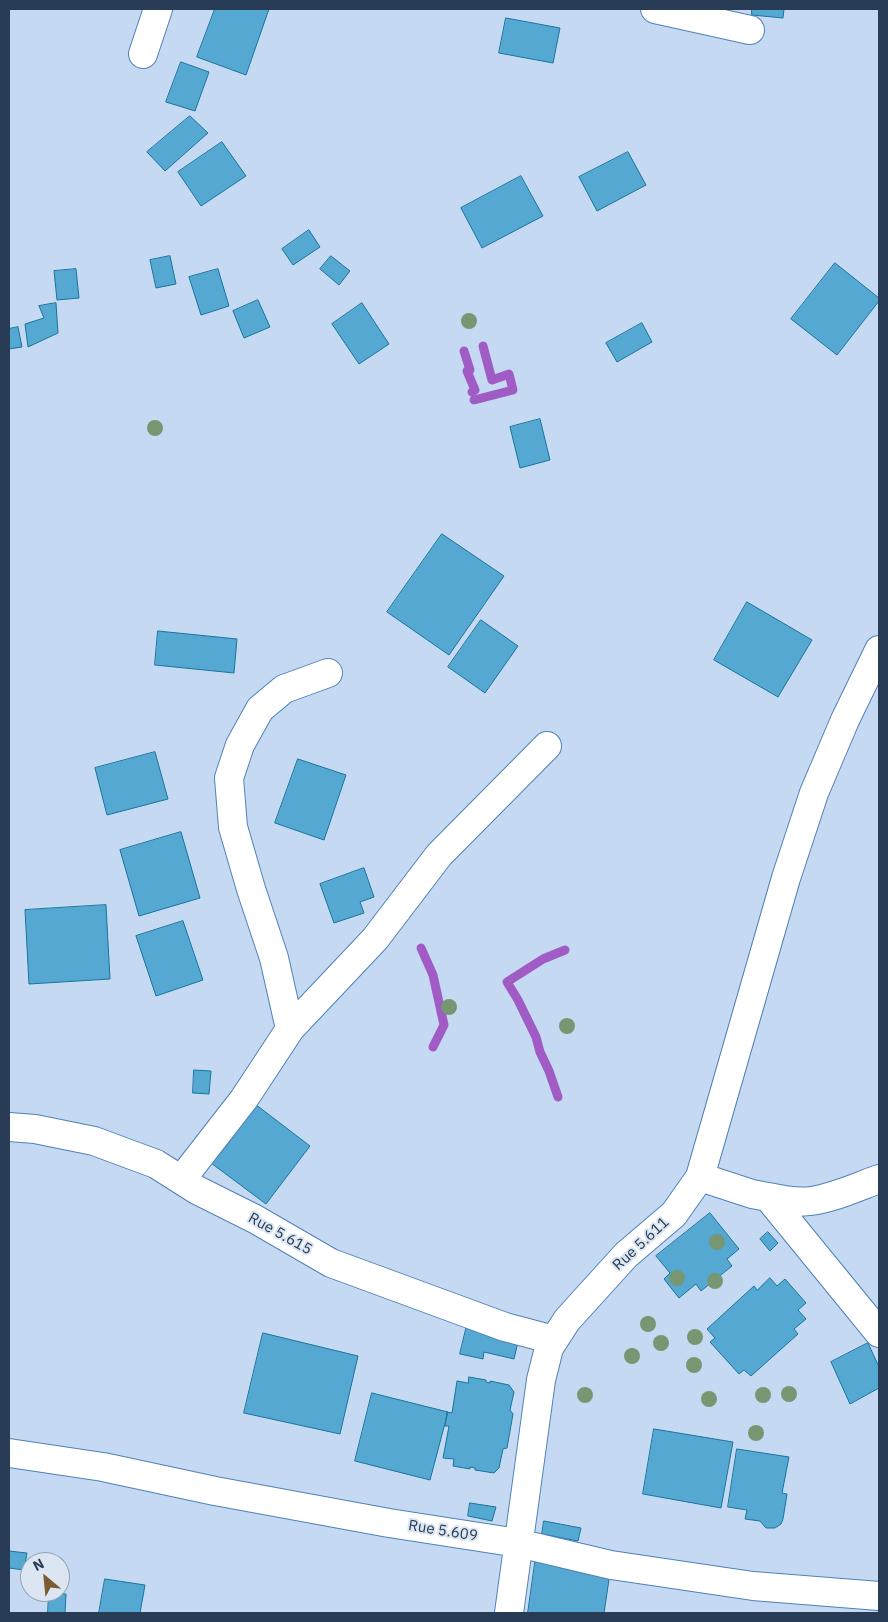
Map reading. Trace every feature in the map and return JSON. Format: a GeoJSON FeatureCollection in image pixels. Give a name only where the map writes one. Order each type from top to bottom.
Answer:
{"type":"FeatureCollection","features":[{"type":"Feature","properties":{"kind":"street"},"geometry":{"type":"LineString","coordinates":[[143,54],[158,9]]}},
{"type":"Feature","properties":{"kind":"street"},"geometry":{"type":"LineString","coordinates":[[655,9],[750,30]]}},
{"type":"Feature","properties":{"kind":"street","name":"Rue 5.611"},"geometry":{"type":"LineString","coordinates":[[509,1613],[541,1380],[549,1348],[567,1320],[626,1256],[674,1214],[700,1177],[786,878],[814,793],[845,720],[879,650]]}},
{"type":"Feature","properties":{"kind":"street"},"geometry":{"type":"LineString","coordinates":[[290,1029],[274,958],[233,826],[229,778],[240,744],[260,709],[284,690],[328,673]]}},
{"type":"Feature","properties":{"kind":"street"},"geometry":{"type":"LineString","coordinates":[[181,1180],[244,1099],[290,1029],[375,939],[439,854],[546,746]]}},
{"type":"Feature","properties":{"kind":"street","name":"Rue 5.615"},"geometry":{"type":"LineString","coordinates":[[9,1128],[35,1129],[94,1141],[156,1164],[181,1180],[255,1219],[331,1263],[505,1326],[554,1340]]}},
{"type":"Feature","properties":{"kind":"street"},"geometry":{"type":"LineString","coordinates":[[700,1177],[752,1194],[788,1201],[810,1202],[831,1197],[879,1179]]}},
{"type":"Feature","properties":{"kind":"street"},"geometry":{"type":"LineString","coordinates":[[768,1197],[879,1333]]}},
{"type":"Feature","properties":{"kind":"street","name":"Rue 5.609"},"geometry":{"type":"LineString","coordinates":[[9,1453],[103,1467],[215,1491],[389,1523],[518,1543],[611,1565],[753,1586],[879,1596]]}},
{"type":"Feature","properties":{"kind":"building"},"geometry":{"type":"Polygon","coordinates":[[[215,9],[269,9],[246,75],[197,57],[215,9]]]}},
{"type":"Feature","properties":{"kind":"building"},"geometry":{"type":"Polygon","coordinates":[[[752,9],[784,9],[783,18],[752,15],[752,9]]]}},
{"type":"Feature","properties":{"kind":"building"},"geometry":{"type":"Polygon","coordinates":[[[506,18],[560,28],[553,63],[499,53],[506,18]]]}},
{"type":"Feature","properties":{"kind":"building"},"geometry":{"type":"Polygon","coordinates":[[[181,62],[209,72],[195,111],[166,102],[181,62]]]}},
{"type":"Feature","properties":{"kind":"building"},"geometry":{"type":"Polygon","coordinates":[[[190,116],[208,133],[165,171],[147,152],[190,116]]]}},
{"type":"Feature","properties":{"kind":"building"},"geometry":{"type":"Polygon","coordinates":[[[222,142],[246,176],[201,206],[178,172],[222,142]]]}},
{"type":"Feature","properties":{"kind":"building"},"geometry":{"type":"Polygon","coordinates":[[[628,152],[646,185],[597,211],[579,177],[628,152]]]}},
{"type":"Feature","properties":{"kind":"building"},"geometry":{"type":"Polygon","coordinates":[[[521,176],[543,216],[482,248],[461,208],[521,176]]]}},
{"type":"Feature","properties":{"kind":"building"},"geometry":{"type":"Polygon","coordinates":[[[309,230],[320,247],[293,265],[282,249],[309,230]]]}},
{"type":"Feature","properties":{"kind":"building"},"geometry":{"type":"Polygon","coordinates":[[[170,256],[176,284],[156,288],[150,260],[170,256]]]}},
{"type":"Feature","properties":{"kind":"building"},"geometry":{"type":"Polygon","coordinates":[[[331,256],[350,271],[339,285],[320,269],[331,256]]]}},
{"type":"Feature","properties":{"kind":"building"},"geometry":{"type":"Polygon","coordinates":[[[835,263],[879,298],[879,301],[837,355],[791,319],[835,263]]]}},
{"type":"Feature","properties":{"kind":"building"},"geometry":{"type":"Polygon","coordinates":[[[76,269],[79,298],[57,300],[54,271],[76,269]]]}},
{"type":"Feature","properties":{"kind":"building"},"geometry":{"type":"Polygon","coordinates":[[[218,269],[229,306],[201,315],[189,277],[218,269]]]}},
{"type":"Feature","properties":{"kind":"building"},"geometry":{"type":"Polygon","coordinates":[[[258,300],[270,327],[244,338],[233,311],[258,300]]]}},
{"type":"Feature","properties":{"kind":"building"},"geometry":{"type":"Polygon","coordinates":[[[56,303],[58,333],[28,347],[25,324],[44,318],[39,306],[56,303]]]}},
{"type":"Feature","properties":{"kind":"building"},"geometry":{"type":"Polygon","coordinates":[[[362,303],[389,344],[359,364],[332,324],[362,303]]]}},
{"type":"Feature","properties":{"kind":"building"},"geometry":{"type":"Polygon","coordinates":[[[642,323],[652,342],[617,362],[606,343],[642,323]]]}},
{"type":"Feature","properties":{"kind":"building"},"geometry":{"type":"Polygon","coordinates":[[[18,327],[22,347],[9,349],[9,329],[18,327]]]}},
{"type":"Feature","properties":{"kind":"building"},"geometry":{"type":"Polygon","coordinates":[[[540,419],[550,460],[520,468],[510,427],[540,419]]]}},
{"type":"Feature","properties":{"kind":"building"},"geometry":{"type":"Polygon","coordinates":[[[442,534],[504,576],[449,655],[387,612],[442,534]]]}},
{"type":"Feature","properties":{"kind":"building"},"geometry":{"type":"Polygon","coordinates":[[[747,602],[812,640],[778,697],[714,660],[747,602]]]}},
{"type":"Feature","properties":{"kind":"building"},"geometry":{"type":"Polygon","coordinates":[[[481,620],[518,646],[485,693],[448,667],[481,620]]]}},
{"type":"Feature","properties":{"kind":"building"},"geometry":{"type":"Polygon","coordinates":[[[158,631],[237,639],[234,673],[155,665],[158,631]]]}},
{"type":"Feature","properties":{"kind":"building"},"geometry":{"type":"Polygon","coordinates":[[[155,752],[168,799],[107,815],[95,768],[155,752]]]}},
{"type":"Feature","properties":{"kind":"building"},"geometry":{"type":"Polygon","coordinates":[[[298,759],[346,775],[324,840],[275,823],[298,759]]]}},
{"type":"Feature","properties":{"kind":"building"},"geometry":{"type":"Polygon","coordinates":[[[181,832],[200,898],[139,916],[120,850],[181,832]]]}},
{"type":"Feature","properties":{"kind":"building"},"geometry":{"type":"Polygon","coordinates":[[[364,868],[374,897],[360,902],[364,913],[334,923],[320,884],[364,868]]]}},
{"type":"Feature","properties":{"kind":"building"},"geometry":{"type":"Polygon","coordinates":[[[106,905],[110,979],[29,984],[25,910],[106,905]]]}},
{"type":"Feature","properties":{"kind":"building"},"geometry":{"type":"Polygon","coordinates":[[[183,921],[203,980],[156,996],[136,936],[183,921]]]}},
{"type":"Feature","properties":{"kind":"building"},"geometry":{"type":"Polygon","coordinates":[[[194,1070],[211,1071],[209,1094],[193,1093],[194,1070]]]}},
{"type":"Feature","properties":{"kind":"building"},"geometry":{"type":"Polygon","coordinates":[[[255,1104],[310,1146],[266,1204],[211,1163],[255,1104]]]}},
{"type":"Feature","properties":{"kind":"building"},"geometry":{"type":"Polygon","coordinates":[[[710,1213],[739,1249],[727,1259],[732,1266],[701,1291],[696,1284],[679,1298],[664,1279],[670,1273],[656,1256],[710,1213]]]}},
{"type":"Feature","properties":{"kind":"building"},"geometry":{"type":"Polygon","coordinates":[[[768,1232],[778,1243],[770,1251],[760,1239],[768,1232]]]}},
{"type":"Feature","properties":{"kind":"building"},"geometry":{"type":"Polygon","coordinates":[[[770,1278],[777,1286],[785,1279],[806,1303],[798,1310],[806,1319],[794,1329],[798,1334],[751,1376],[744,1370],[739,1374],[710,1342],[715,1338],[707,1329],[754,1286],[757,1290],[770,1278]]]}},
{"type":"Feature","properties":{"kind":"building"},"geometry":{"type":"Polygon","coordinates":[[[469,1317],[521,1329],[514,1359],[484,1352],[483,1359],[460,1354],[469,1317]]]}},
{"type":"Feature","properties":{"kind":"building"},"geometry":{"type":"Polygon","coordinates":[[[263,1333],[358,1356],[340,1434],[244,1413],[263,1333]]]}},
{"type":"Feature","properties":{"kind":"building"},"geometry":{"type":"Polygon","coordinates":[[[868,1343],[879,1367],[879,1388],[850,1404],[831,1362],[868,1343]]]}},
{"type":"Feature","properties":{"kind":"building"},"geometry":{"type":"Polygon","coordinates":[[[469,1377],[486,1380],[486,1382],[490,1383],[490,1381],[509,1385],[514,1392],[510,1410],[513,1414],[507,1448],[503,1449],[499,1468],[494,1473],[475,1470],[475,1468],[470,1467],[470,1469],[453,1466],[454,1459],[443,1458],[449,1426],[445,1426],[447,1412],[452,1413],[457,1381],[468,1383],[469,1377]]]}},
{"type":"Feature","properties":{"kind":"building"},"geometry":{"type":"Polygon","coordinates":[[[372,1393],[448,1412],[430,1480],[355,1461],[372,1393]]]}},
{"type":"Feature","properties":{"kind":"building"},"geometry":{"type":"Polygon","coordinates":[[[654,1429],[733,1442],[721,1508],[643,1494],[654,1429]]]}},
{"type":"Feature","properties":{"kind":"building"},"geometry":{"type":"Polygon","coordinates":[[[737,1449],[789,1457],[782,1493],[787,1494],[783,1519],[781,1524],[775,1528],[766,1528],[760,1521],[745,1519],[747,1510],[728,1507],[737,1449]]]}},
{"type":"Feature","properties":{"kind":"building"},"geometry":{"type":"Polygon","coordinates":[[[470,1503],[496,1507],[492,1521],[468,1516],[470,1503]]]}},
{"type":"Feature","properties":{"kind":"building"},"geometry":{"type":"Polygon","coordinates":[[[544,1521],[581,1528],[578,1541],[542,1534],[544,1521]]]}},
{"type":"Feature","properties":{"kind":"building"},"geometry":{"type":"Polygon","coordinates":[[[9,1551],[20,1552],[20,1569],[9,1568],[9,1551]]]}},
{"type":"Feature","properties":{"kind":"building"},"geometry":{"type":"Polygon","coordinates":[[[536,1556],[611,1566],[604,1613],[528,1613],[536,1556]]]}},
{"type":"Feature","properties":{"kind":"building"},"geometry":{"type":"Polygon","coordinates":[[[105,1579],[145,1585],[140,1613],[99,1613],[105,1579]]]}},
{"type":"Feature","properties":{"kind":"building"},"geometry":{"type":"Polygon","coordinates":[[[49,1602],[66,1602],[65,1613],[48,1613],[49,1602]]]}},
{"type":"Feature","properties":{"kind":"waterway"},"geometry":{"type":"LineString","coordinates":[[474,400],[513,390],[509,374],[492,380],[483,346]]}},
{"type":"Feature","properties":{"kind":"waterway"},"geometry":{"type":"LineString","coordinates":[[464,351],[470,370],[467,371],[475,390],[472,392]]}},
{"type":"Feature","properties":{"kind":"waterway"},"geometry":{"type":"LineString","coordinates":[[421,948],[433,975],[444,1025],[433,1047]]}},
{"type":"Feature","properties":{"kind":"waterway"},"geometry":{"type":"LineString","coordinates":[[558,1097],[536,1037],[507,982],[543,959],[565,950]]}}]}
